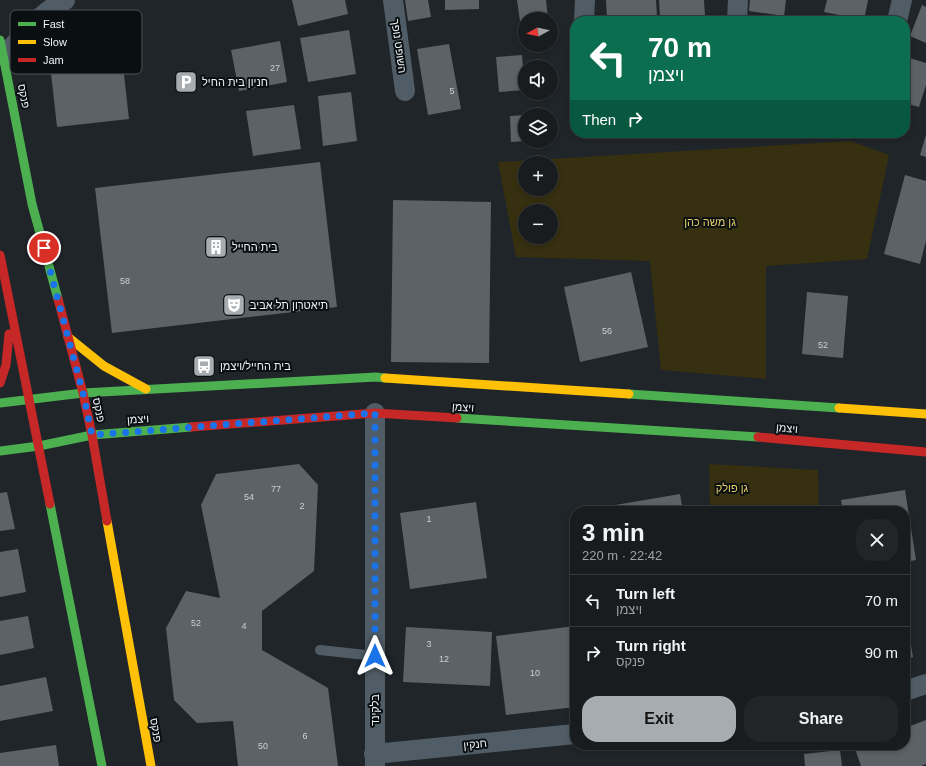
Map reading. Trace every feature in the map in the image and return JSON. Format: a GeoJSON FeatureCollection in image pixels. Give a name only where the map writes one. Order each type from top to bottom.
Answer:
{"type":"FeatureCollection","features":[{"type":"Feature","properties":{"kind":"street"},"geometry":{"type":"LineString","coordinates":[[49,10],[65,0]]}},
{"type":"Feature","properties":{"kind":"street","name":"השופט נופך"},"geometry":{"type":"LineString","coordinates":[[393,0],[405,91]]}},
{"type":"Feature","properties":{"kind":"street"},"geometry":{"type":"LineString","coordinates":[[584,16],[585,0]]}},
{"type":"Feature","properties":{"kind":"street"},"geometry":{"type":"LineString","coordinates":[[737,16],[738,0]]}},
{"type":"Feature","properties":{"kind":"street"},"geometry":{"type":"LineString","coordinates":[[898,16],[902,0]]}},
{"type":"Feature","properties":{"kind":"street"},"geometry":{"type":"LineString","coordinates":[[2,48],[10,42]]}},
{"type":"Feature","properties":{"kind":"street","name":"פנקס"},"geometry":{"type":"LineString","coordinates":[[2,48],[32,204],[83,393],[92,435],[150,766]]}},
{"type":"Feature","properties":{"kind":"street"},"geometry":{"type":"LineString","coordinates":[[0,255],[102,766]]}},
{"type":"Feature","properties":{"kind":"street"},"geometry":{"type":"LineString","coordinates":[[0,383],[6,366],[10,303]]}},
{"type":"Feature","properties":{"kind":"street"},"geometry":{"type":"LineString","coordinates":[[68,337],[104,366],[146,389]]}},
{"type":"Feature","properties":{"kind":"street"},"geometry":{"type":"LineString","coordinates":[[0,403],[83,393],[376,377],[926,414]]}},
{"type":"Feature","properties":{"kind":"street","name":"ויצמן"},"geometry":{"type":"LineString","coordinates":[[0,452],[92,435],[375,413],[746,436],[926,452]]}},
{"type":"Feature","properties":{"kind":"street","name":"בלקינד"},"geometry":{"type":"LineString","coordinates":[[375,413],[375,760]]}},
{"type":"Feature","properties":{"kind":"street"},"geometry":{"type":"LineString","coordinates":[[910,689],[926,684]]}},
{"type":"Feature","properties":{"kind":"street","name":"חנקין"},"geometry":{"type":"LineString","coordinates":[[375,760],[570,735]]}},
{"type":"Feature","properties":{"kind":"lane"},"geometry":{"type":"LineString","coordinates":[[320,650],[375,656]]}},
{"type":"Feature","properties":{"kind":"green space","name":"גן משה כהן"},"geometry":{"type":"Polygon","coordinates":[[[851,141],[889,155],[867,259],[766,266],[766,379],[661,370],[650,261],[516,257],[498,162],[518,161],[518,196],[558,196],[558,158],[851,141]]]}},
{"type":"Feature","properties":{"kind":"green space","name":"גן פולק"},"geometry":{"type":"Polygon","coordinates":[[[709,464],[818,470],[819,506],[710,506],[709,464]]]}},
{"type":"Feature","properties":{"kind":"building"},"geometry":{"type":"Polygon","coordinates":[[[292,0],[345,0],[348,14],[298,26],[292,0]]]}},
{"type":"Feature","properties":{"kind":"building"},"geometry":{"type":"Polygon","coordinates":[[[405,0],[428,0],[431,17],[408,21],[405,0]]]}},
{"type":"Feature","properties":{"kind":"building"},"geometry":{"type":"Polygon","coordinates":[[[445,0],[479,0],[479,9],[445,10],[445,0]]]}},
{"type":"Feature","properties":{"kind":"building"},"geometry":{"type":"Polygon","coordinates":[[[517,0],[546,0],[547,12],[519,12],[517,0]]]}},
{"type":"Feature","properties":{"kind":"building"},"geometry":{"type":"Polygon","coordinates":[[[606,0],[656,0],[657,16],[607,16],[606,0]]]}},
{"type":"Feature","properties":{"kind":"building"},"geometry":{"type":"Polygon","coordinates":[[[659,0],[704,0],[705,16],[660,16],[659,0]]]}},
{"type":"Feature","properties":{"kind":"building"},"geometry":{"type":"Polygon","coordinates":[[[750,0],[786,0],[784,16],[749,11],[750,0]]]}},
{"type":"Feature","properties":{"kind":"building"},"geometry":{"type":"Polygon","coordinates":[[[827,0],[868,0],[865,16],[844,16],[824,12],[827,0]]]}},
{"type":"Feature","properties":{"kind":"building"},"geometry":{"type":"Polygon","coordinates":[[[922,5],[926,7],[926,43],[910,36],[922,5]]]}},
{"type":"Feature","properties":{"kind":"building"},"geometry":{"type":"Polygon","coordinates":[[[349,30],[356,74],[308,82],[300,38],[349,30]]]}},
{"type":"Feature","properties":{"kind":"building"},"geometry":{"type":"Polygon","coordinates":[[[280,41],[287,82],[239,91],[231,50],[280,41]]]}},
{"type":"Feature","properties":{"kind":"building"},"geometry":{"type":"Polygon","coordinates":[[[449,44],[461,109],[428,115],[417,49],[449,44]]]}},
{"type":"Feature","properties":{"kind":"building"},"geometry":{"type":"Polygon","coordinates":[[[522,55],[522,60],[518,60],[518,91],[499,92],[496,57],[522,55]]]}},
{"type":"Feature","properties":{"kind":"building"},"geometry":{"type":"Polygon","coordinates":[[[910,58],[926,63],[926,85],[919,107],[910,104],[910,58]]]}},
{"type":"Feature","properties":{"kind":"building"},"geometry":{"type":"Polygon","coordinates":[[[51,74],[124,74],[129,119],[57,127],[51,74]]]}},
{"type":"Feature","properties":{"kind":"building"},"geometry":{"type":"Polygon","coordinates":[[[351,92],[357,141],[323,146],[318,96],[351,92]]]}},
{"type":"Feature","properties":{"kind":"building"},"geometry":{"type":"Polygon","coordinates":[[[294,105],[301,149],[253,156],[246,111],[294,105]]]}},
{"type":"Feature","properties":{"kind":"building"},"geometry":{"type":"Polygon","coordinates":[[[518,115],[518,142],[511,142],[510,116],[518,115]]]}},
{"type":"Feature","properties":{"kind":"building"},"geometry":{"type":"Polygon","coordinates":[[[926,135],[926,157],[920,155],[926,135]]]}},
{"type":"Feature","properties":{"kind":"building","name":"בית החייל"},"geometry":{"type":"Polygon","coordinates":[[[320,162],[337,307],[112,333],[95,188],[320,162]]]}},
{"type":"Feature","properties":{"kind":"building"},"geometry":{"type":"Polygon","coordinates":[[[905,175],[926,181],[926,241],[920,264],[884,254],[905,175]]]}},
{"type":"Feature","properties":{"kind":"building"},"geometry":{"type":"Polygon","coordinates":[[[393,200],[491,202],[489,363],[391,362],[393,200]]]}},
{"type":"Feature","properties":{"kind":"building"},"geometry":{"type":"Polygon","coordinates":[[[631,272],[648,347],[580,362],[564,287],[631,272]]]}},
{"type":"Feature","properties":{"kind":"building"},"geometry":{"type":"Polygon","coordinates":[[[807,292],[848,296],[843,358],[802,354],[807,292]]]}},
{"type":"Feature","properties":{"kind":"building"},"geometry":{"type":"Polygon","coordinates":[[[299,464],[318,485],[314,571],[262,611],[262,650],[328,688],[338,766],[238,766],[233,721],[197,723],[174,700],[166,628],[186,591],[220,598],[201,505],[216,474],[299,464]]]}},
{"type":"Feature","properties":{"kind":"building"},"geometry":{"type":"Polygon","coordinates":[[[905,490],[908,506],[842,506],[841,500],[905,490]]]}},
{"type":"Feature","properties":{"kind":"building"},"geometry":{"type":"Polygon","coordinates":[[[7,492],[15,529],[0,531],[0,493],[7,492]]]}},
{"type":"Feature","properties":{"kind":"building"},"geometry":{"type":"Polygon","coordinates":[[[680,494],[682,506],[610,506],[680,494]]]}},
{"type":"Feature","properties":{"kind":"building"},"geometry":{"type":"Polygon","coordinates":[[[476,502],[487,578],[410,589],[400,513],[476,502]]]}},
{"type":"Feature","properties":{"kind":"building"},"geometry":{"type":"Polygon","coordinates":[[[910,522],[916,560],[910,561],[910,522]]]}},
{"type":"Feature","properties":{"kind":"building"},"geometry":{"type":"Polygon","coordinates":[[[18,549],[26,592],[0,597],[0,552],[18,549]]]}},
{"type":"Feature","properties":{"kind":"building"},"geometry":{"type":"Polygon","coordinates":[[[28,616],[34,648],[0,655],[0,621],[28,616]]]}},
{"type":"Feature","properties":{"kind":"building"},"geometry":{"type":"Polygon","coordinates":[[[406,627],[492,632],[490,686],[403,682],[406,627]]]}},
{"type":"Feature","properties":{"kind":"building"},"geometry":{"type":"Polygon","coordinates":[[[570,627],[570,708],[506,715],[496,636],[570,627]]]}},
{"type":"Feature","properties":{"kind":"building"},"geometry":{"type":"Polygon","coordinates":[[[910,640],[913,657],[910,658],[910,640]]]}},
{"type":"Feature","properties":{"kind":"building"},"geometry":{"type":"Polygon","coordinates":[[[46,677],[53,711],[0,721],[0,686],[46,677]]]}},
{"type":"Feature","properties":{"kind":"building"},"geometry":{"type":"Polygon","coordinates":[[[926,720],[926,764],[922,766],[861,766],[855,750],[910,750],[910,726],[926,720]]]}},
{"type":"Feature","properties":{"kind":"building"},"geometry":{"type":"Polygon","coordinates":[[[56,745],[59,766],[0,766],[0,753],[56,745]]]}},
{"type":"Feature","properties":{"kind":"building"},"geometry":{"type":"Polygon","coordinates":[[[840,750],[842,766],[805,766],[804,754],[840,750]]]}},
{"type":"Feature","properties":{"kind":"traffic: fast"},"geometry":{"type":"LineString","coordinates":[[0,40],[32,204],[58,299]]}},
{"type":"Feature","properties":{"kind":"traffic: fast"},"geometry":{"type":"LineString","coordinates":[[0,403],[83,393],[376,377],[385,378]]}},
{"type":"Feature","properties":{"kind":"traffic: fast"},"geometry":{"type":"LineString","coordinates":[[629,394],[839,408]]}},
{"type":"Feature","properties":{"kind":"traffic: fast"},"geometry":{"type":"LineString","coordinates":[[457,418],[758,437]]}},
{"type":"Feature","properties":{"kind":"traffic: fast"},"geometry":{"type":"LineString","coordinates":[[0,451],[39,446],[92,435],[191,427]]}},
{"type":"Feature","properties":{"kind":"traffic: fast"},"geometry":{"type":"LineString","coordinates":[[50,504],[102,766]]}},
{"type":"Feature","properties":{"kind":"traffic: slow"},"geometry":{"type":"LineString","coordinates":[[68,337],[104,366],[146,389]]}},
{"type":"Feature","properties":{"kind":"traffic: slow"},"geometry":{"type":"LineString","coordinates":[[385,378],[629,394]]}},
{"type":"Feature","properties":{"kind":"traffic: slow"},"geometry":{"type":"LineString","coordinates":[[839,408],[926,414]]}},
{"type":"Feature","properties":{"kind":"traffic: slow"},"geometry":{"type":"LineString","coordinates":[[107,521],[151,766]]}},
{"type":"Feature","properties":{"kind":"traffic: jam"},"geometry":{"type":"LineString","coordinates":[[0,255],[50,504]]}},
{"type":"Feature","properties":{"kind":"traffic: jam"},"geometry":{"type":"LineString","coordinates":[[58,299],[83,393],[107,521]]}},
{"type":"Feature","properties":{"kind":"traffic: jam"},"geometry":{"type":"LineString","coordinates":[[0,383],[6,365],[9,334]]}},
{"type":"Feature","properties":{"kind":"traffic: jam"},"geometry":{"type":"LineString","coordinates":[[191,427],[375,413],[457,418]]}},
{"type":"Feature","properties":{"kind":"traffic: jam"},"geometry":{"type":"LineString","coordinates":[[758,437],[926,452]]}},
{"type":"Feature","properties":{"kind":"place","name":"חניון בית החיל"},"geometry":{"type":"Point","coordinates":[186,82]}},
{"type":"Feature","properties":{"kind":"place","name":"בית החייל"},"geometry":{"type":"Point","coordinates":[216,247]}},
{"type":"Feature","properties":{"kind":"place","name":"תיאטרון תל אביב"},"geometry":{"type":"Point","coordinates":[234,305]}},
{"type":"Feature","properties":{"kind":"place","name":"בית החייל/ויצמן"},"geometry":{"type":"Point","coordinates":[204,366]}},
{"type":"Feature","properties":{"kind":"route"},"geometry":{"type":"LineString","coordinates":[[44,248],[83,393],[92,435],[375,413],[375,656]]}}]}
